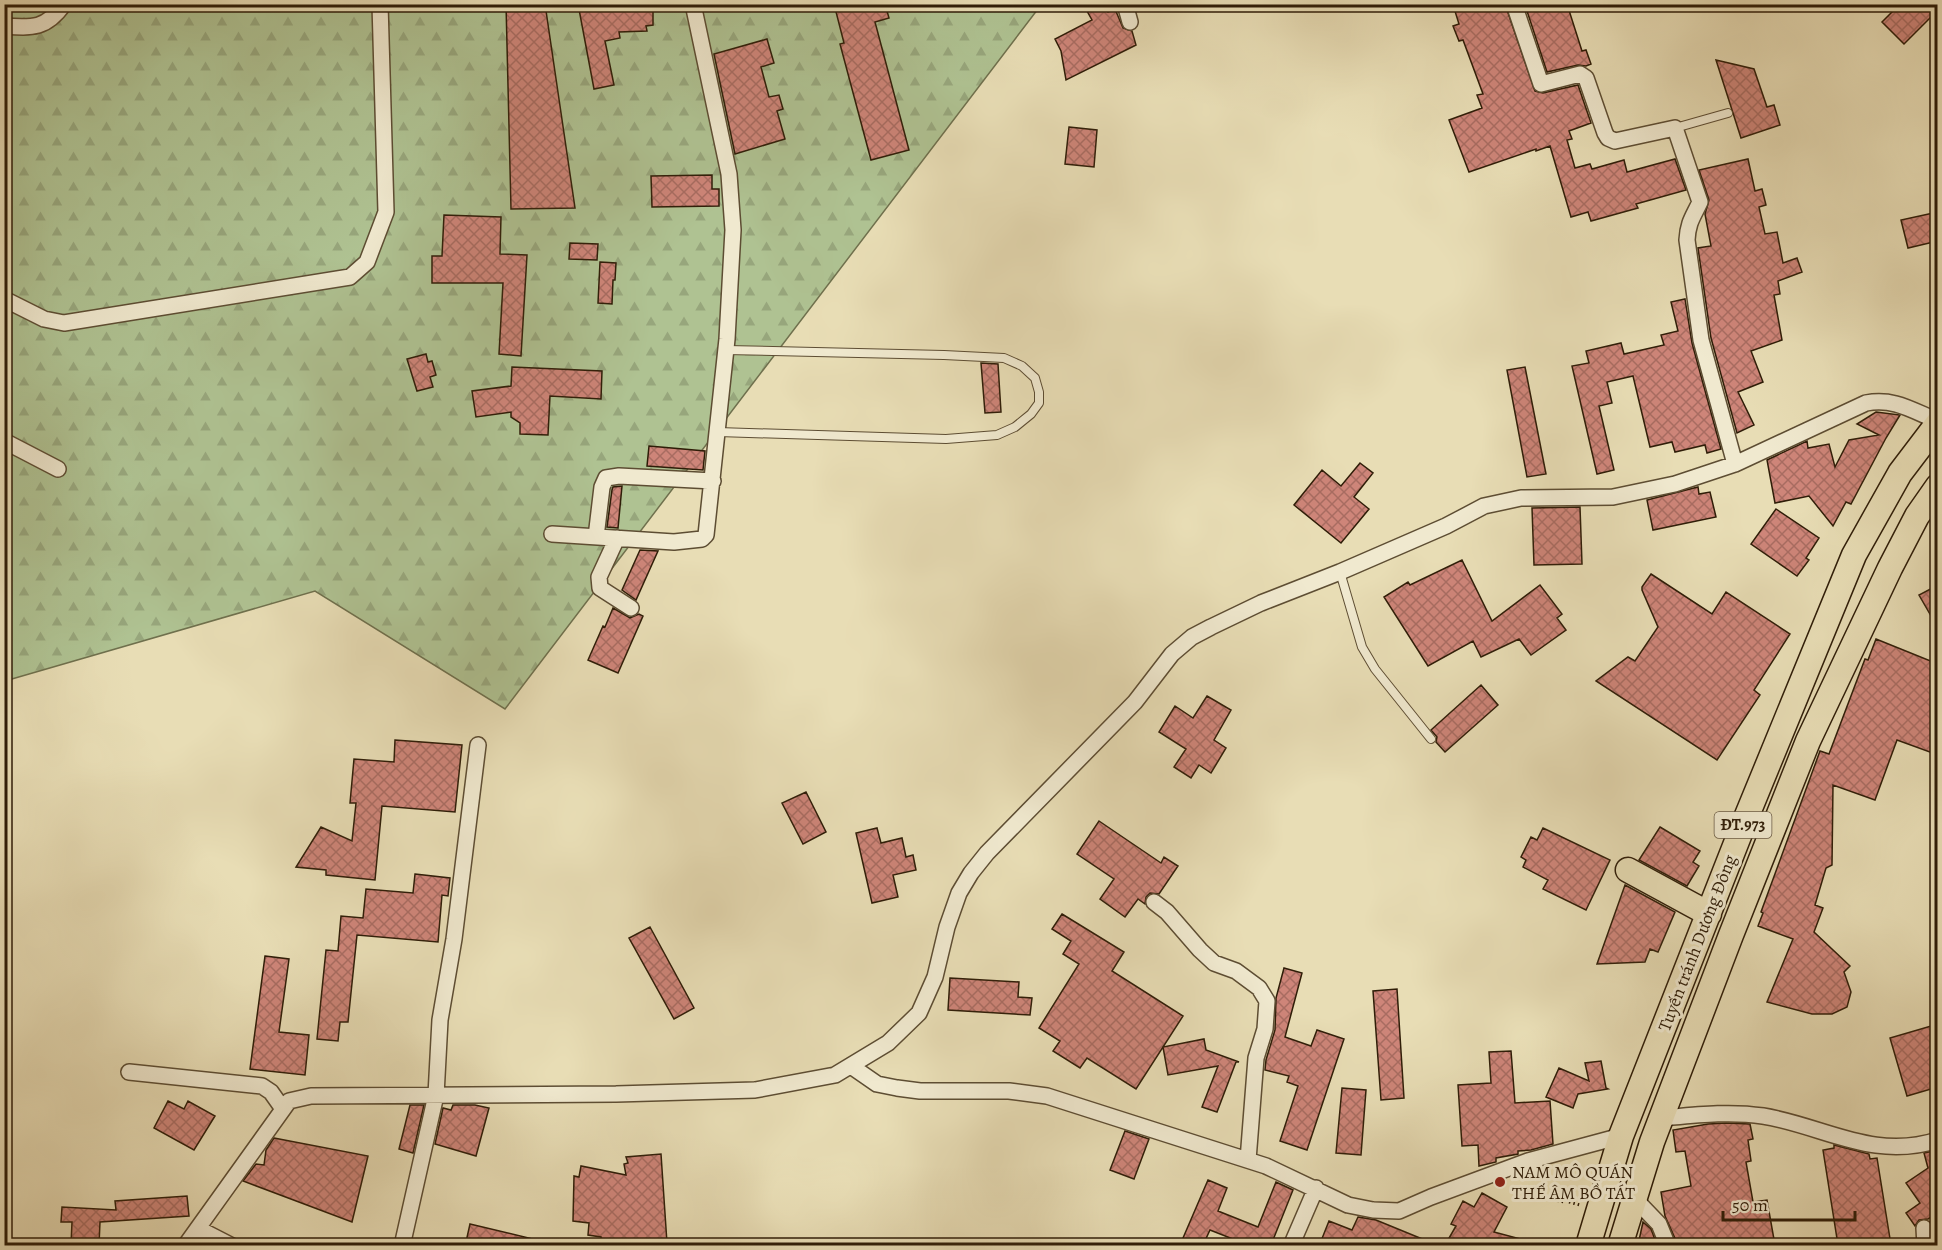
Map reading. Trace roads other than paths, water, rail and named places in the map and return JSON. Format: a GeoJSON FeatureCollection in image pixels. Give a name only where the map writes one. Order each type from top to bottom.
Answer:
{"type":"FeatureCollection","features":[{"type":"Feature","properties":{"kind":"main road","name":"Tuyến tránh Dương Đông"},"geometry":{"type":"LineString","coordinates":[[1588,1245],[1621,1137],[1708,914],[1854,555],[1900,473],[1938,422]]}},
{"type":"Feature","properties":{"kind":"main road","name":"Tuyến tránh Dương Đông"},"geometry":{"type":"LineString","coordinates":[[1620,1245],[1652,1142],[1808,741],[1890,568],[1917,516],[1938,486]]}},
{"type":"Feature","properties":{"kind":"main road"},"geometry":{"type":"LineString","coordinates":[[1628,870],[1708,914]]}},
{"type":"Feature","properties":{"kind":"main road"},"geometry":{"type":"LineString","coordinates":[[1621,1137],[1652,1142]]}},
{"type":"Feature","properties":{"kind":"street"},"geometry":{"type":"LineString","coordinates":[[4,26],[43,25],[54,18],[64,4]]}},
{"type":"Feature","properties":{"kind":"street"},"geometry":{"type":"LineString","coordinates":[[4,299],[44,319],[64,323],[350,277],[367,262],[386,212],[380,4]]}},
{"type":"Feature","properties":{"kind":"street"},"geometry":{"type":"LineString","coordinates":[[552,534],[674,542],[702,539],[706,535],[726,350],[733,230],[729,174],[693,4]]}},
{"type":"Feature","properties":{"kind":"street"},"geometry":{"type":"LineString","coordinates":[[1125,4],[1130,22]]}},
{"type":"Feature","properties":{"kind":"street"},"geometry":{"type":"LineString","coordinates":[[1514,4],[1541,84],[1580,74],[1586,78],[1608,138],[1615,141],[1676,128],[1700,202],[1688,226],[1687,240],[1701,340],[1735,464]]}},
{"type":"Feature","properties":{"kind":"street"},"geometry":{"type":"LineString","coordinates":[[185,1245],[289,1101],[310,1096],[616,1094],[755,1090],[835,1075],[851,1066],[888,1043],[919,1013],[935,977],[947,927],[959,893],[987,853],[1135,702],[1172,654],[1192,637],[1261,603],[1446,526],[1484,506],[1521,498],[1613,497],[1675,484],[1735,464],[1866,403],[1881,400],[1893,402],[1938,422]]}},
{"type":"Feature","properties":{"kind":"street"},"geometry":{"type":"LineString","coordinates":[[4,441],[58,469]]}},
{"type":"Feature","properties":{"kind":"street"},"geometry":{"type":"LineString","coordinates":[[596,537],[602,487],[606,478],[619,476],[713,481]]}},
{"type":"Feature","properties":{"kind":"street"},"geometry":{"type":"LineString","coordinates":[[617,538],[599,578],[600,588],[631,608]]}},
{"type":"Feature","properties":{"kind":"street"},"geometry":{"type":"LineString","coordinates":[[402,1245],[436,1095],[440,1020],[454,939],[478,745]]}},
{"type":"Feature","properties":{"kind":"street"},"geometry":{"type":"LineString","coordinates":[[1154,902],[1167,912],[1214,963],[1236,970],[1259,988],[1267,1001],[1265,1029],[1256,1058],[1248,1160]]}},
{"type":"Feature","properties":{"kind":"street"},"geometry":{"type":"LineString","coordinates":[[851,1066],[877,1084],[897,1088],[920,1091],[1009,1090],[1047,1095],[1266,1166],[1348,1205],[1373,1210],[1399,1211],[1528,1161],[1621,1137]]}},
{"type":"Feature","properties":{"kind":"street"},"geometry":{"type":"LineString","coordinates":[[129,1072],[262,1086],[272,1092],[283,1109]]}},
{"type":"Feature","properties":{"kind":"street"},"geometry":{"type":"LineString","coordinates":[[1663,1118],[1717,1114],[1765,1117],[1855,1142],[1894,1147],[1913,1146],[1938,1140]]}},
{"type":"Feature","properties":{"kind":"street"},"geometry":{"type":"LineString","coordinates":[[1291,1245],[1316,1188]]}},
{"type":"Feature","properties":{"kind":"street"},"geometry":{"type":"LineString","coordinates":[[1634,1198],[1659,1224],[1668,1245]]}},
{"type":"Feature","properties":{"kind":"street"},"geometry":{"type":"LineString","coordinates":[[199,1228],[232,1245]]}},
{"type":"Feature","properties":{"kind":"street"},"geometry":{"type":"LineString","coordinates":[[1924,1228],[1925,1245]]}},
{"type":"Feature","properties":{"kind":"lane"},"geometry":{"type":"LineString","coordinates":[[1676,128],[1728,113]]}},
{"type":"Feature","properties":{"kind":"lane"},"geometry":{"type":"LineString","coordinates":[[718,432],[946,439],[998,435],[1015,427],[1031,414],[1039,403],[1035,378],[1022,366],[1004,358],[726,350]]}},
{"type":"Feature","properties":{"kind":"lane"},"geometry":{"type":"LineString","coordinates":[[1340,572],[1362,647],[1375,669],[1431,739]]}},
{"type":"Feature","properties":{"kind":"place","name":"NAM MÔ QUÁN THẾ ÂM BỒ TÁT"},"geometry":{"type":"Point","coordinates":[1500,1182]}}]}
